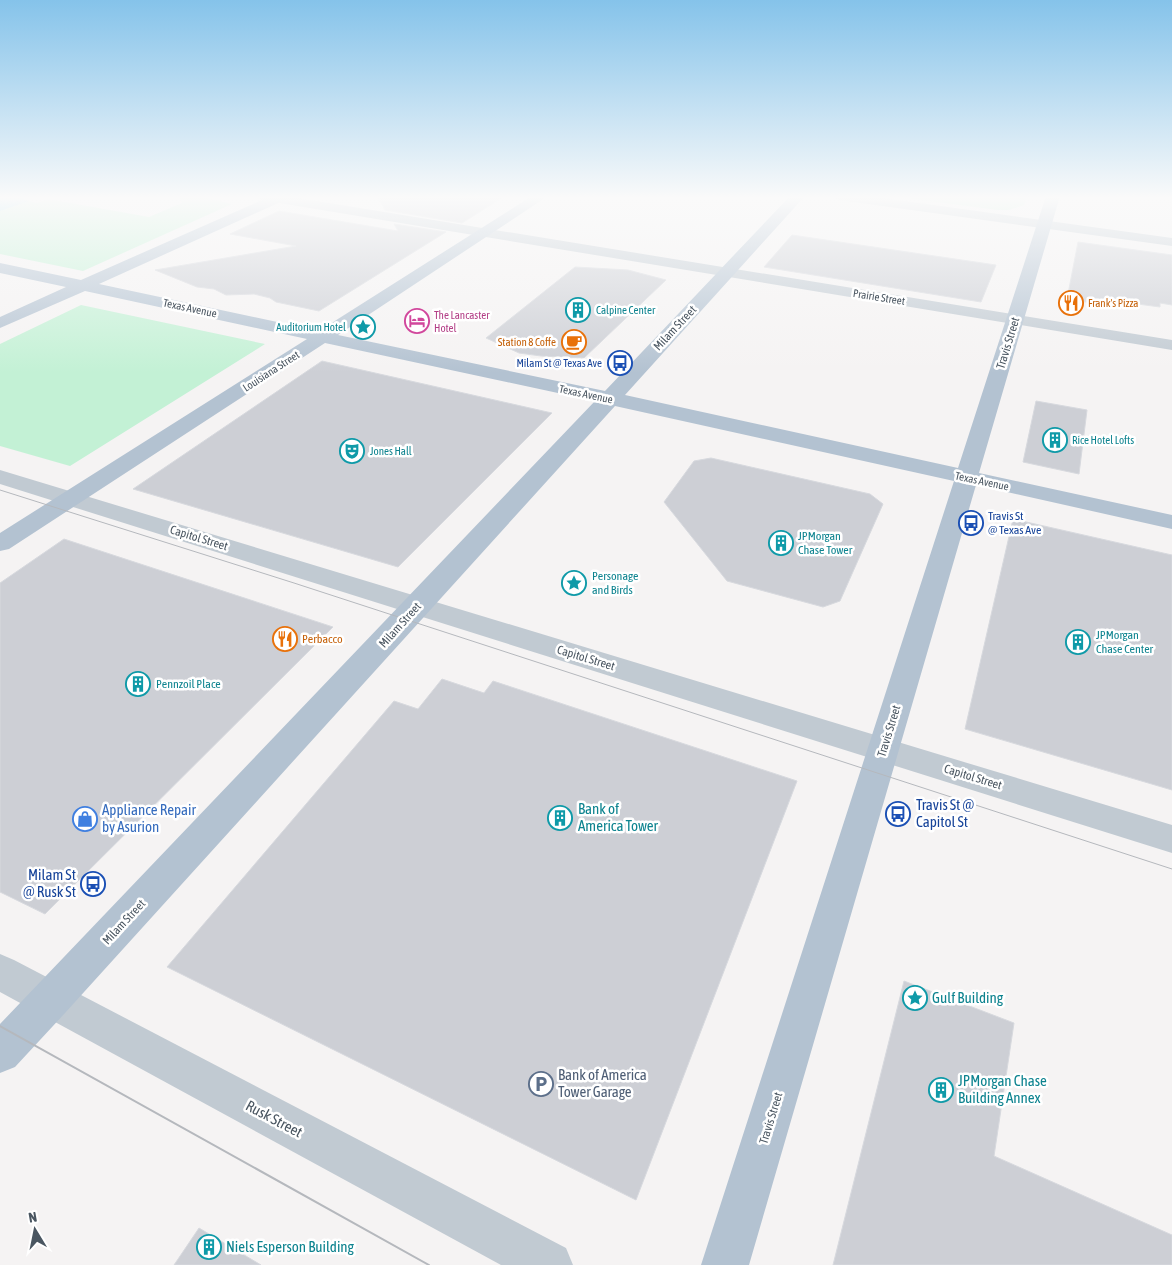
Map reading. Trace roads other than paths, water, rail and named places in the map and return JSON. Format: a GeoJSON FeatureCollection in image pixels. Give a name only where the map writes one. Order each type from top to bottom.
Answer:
{"type":"FeatureCollection","features":[{"type":"Feature","properties":{"kind":"main road"},"geometry":{"type":"LineString","coordinates":[[0,323],[150,255]]}},
{"type":"Feature","properties":{"kind":"main road","name":"Louisiana Street"},"geometry":{"type":"LineString","coordinates":[[0,544],[449,255]]}},
{"type":"Feature","properties":{"kind":"main road","name":"Milam Street"},"geometry":{"type":"LineString","coordinates":[[0,1053],[52,1000],[744,255]]}},
{"type":"Feature","properties":{"kind":"main road","name":"Travis Street"},"geometry":{"type":"LineString","coordinates":[[725,1265],[1035,255]]}},
{"type":"Feature","properties":{"kind":"main road","name":"Texas Avenue"},"geometry":{"type":"LineString","coordinates":[[0,268],[324,336],[1172,522]]}},
{"type":"Feature","properties":{"kind":"street","name":"Prairie Street"},"geometry":{"type":"LineString","coordinates":[[621,255],[1172,345]]}},
{"type":"Feature","properties":{"kind":"street","name":"Capitol Street"},"geometry":{"type":"LineString","coordinates":[[0,477],[1172,839]]}},
{"type":"Feature","properties":{"kind":"street","name":"Rusk Street"},"geometry":{"type":"LineString","coordinates":[[0,972],[549,1265]]}},
{"type":"Feature","properties":{"kind":"tram line"},"geometry":{"type":"LineString","coordinates":[[0,490],[294,583],[1172,869]]}},
{"type":"Feature","properties":{"kind":"tram line"},"geometry":{"type":"LineString","coordinates":[[0,1026],[429,1265]]}},
{"type":"Feature","properties":{"kind":"place","name":"Frank's Pizza"},"geometry":{"type":"Point","coordinates":[1071,303]}},
{"type":"Feature","properties":{"kind":"place","name":"Calpine Center"},"geometry":{"type":"Point","coordinates":[578,310]}},
{"type":"Feature","properties":{"kind":"place","name":"The Lancaster Hotel"},"geometry":{"type":"Point","coordinates":[417,321]}},
{"type":"Feature","properties":{"kind":"place","name":"Auditorium Hotel"},"geometry":{"type":"Point","coordinates":[363,327]}},
{"type":"Feature","properties":{"kind":"place","name":"Station 8 Coffe"},"geometry":{"type":"Point","coordinates":[574,342]}},
{"type":"Feature","properties":{"kind":"place","name":"Milam St @ Texas Ave"},"geometry":{"type":"Point","coordinates":[620,363]}},
{"type":"Feature","properties":{"kind":"place","name":"Rice Hotel Lofts"},"geometry":{"type":"Point","coordinates":[1055,440]}},
{"type":"Feature","properties":{"kind":"place","name":"Jones Hall"},"geometry":{"type":"Point","coordinates":[352,451]}},
{"type":"Feature","properties":{"kind":"place","name":"Travis St @ Texas Ave"},"geometry":{"type":"Point","coordinates":[971,523]}},
{"type":"Feature","properties":{"kind":"place","name":"JPMorgan Chase Tower"},"geometry":{"type":"Point","coordinates":[781,543]}},
{"type":"Feature","properties":{"kind":"place","name":"Personage and Birds"},"geometry":{"type":"Point","coordinates":[574,583]}},
{"type":"Feature","properties":{"kind":"place","name":"Perbacco"},"geometry":{"type":"Point","coordinates":[285,639]}},
{"type":"Feature","properties":{"kind":"place","name":"JPMorgan Chase Center"},"geometry":{"type":"Point","coordinates":[1078,642]}},
{"type":"Feature","properties":{"kind":"place","name":"Pennzoil Place"},"geometry":{"type":"Point","coordinates":[138,684]}},
{"type":"Feature","properties":{"kind":"place","name":"Travis St @ Capitol St"},"geometry":{"type":"Point","coordinates":[898,814]}},
{"type":"Feature","properties":{"kind":"place","name":"Bank of America Tower"},"geometry":{"type":"Point","coordinates":[560,818]}},
{"type":"Feature","properties":{"kind":"place","name":"Appliance Repair by Asurion"},"geometry":{"type":"Point","coordinates":[85,819]}},
{"type":"Feature","properties":{"kind":"place","name":"Milam St @ Rusk St"},"geometry":{"type":"Point","coordinates":[93,884]}},
{"type":"Feature","properties":{"kind":"place","name":"Gulf Building"},"geometry":{"type":"Point","coordinates":[915,998]}},
{"type":"Feature","properties":{"kind":"place","name":"Bank of America Tower Garage"},"geometry":{"type":"Point","coordinates":[541,1084]}},
{"type":"Feature","properties":{"kind":"place","name":"JPMorgan Chase Building Annex"},"geometry":{"type":"Point","coordinates":[941,1090]}},
{"type":"Feature","properties":{"kind":"place","name":"Niels Esperson Building"},"geometry":{"type":"Point","coordinates":[209,1247]}}]}
